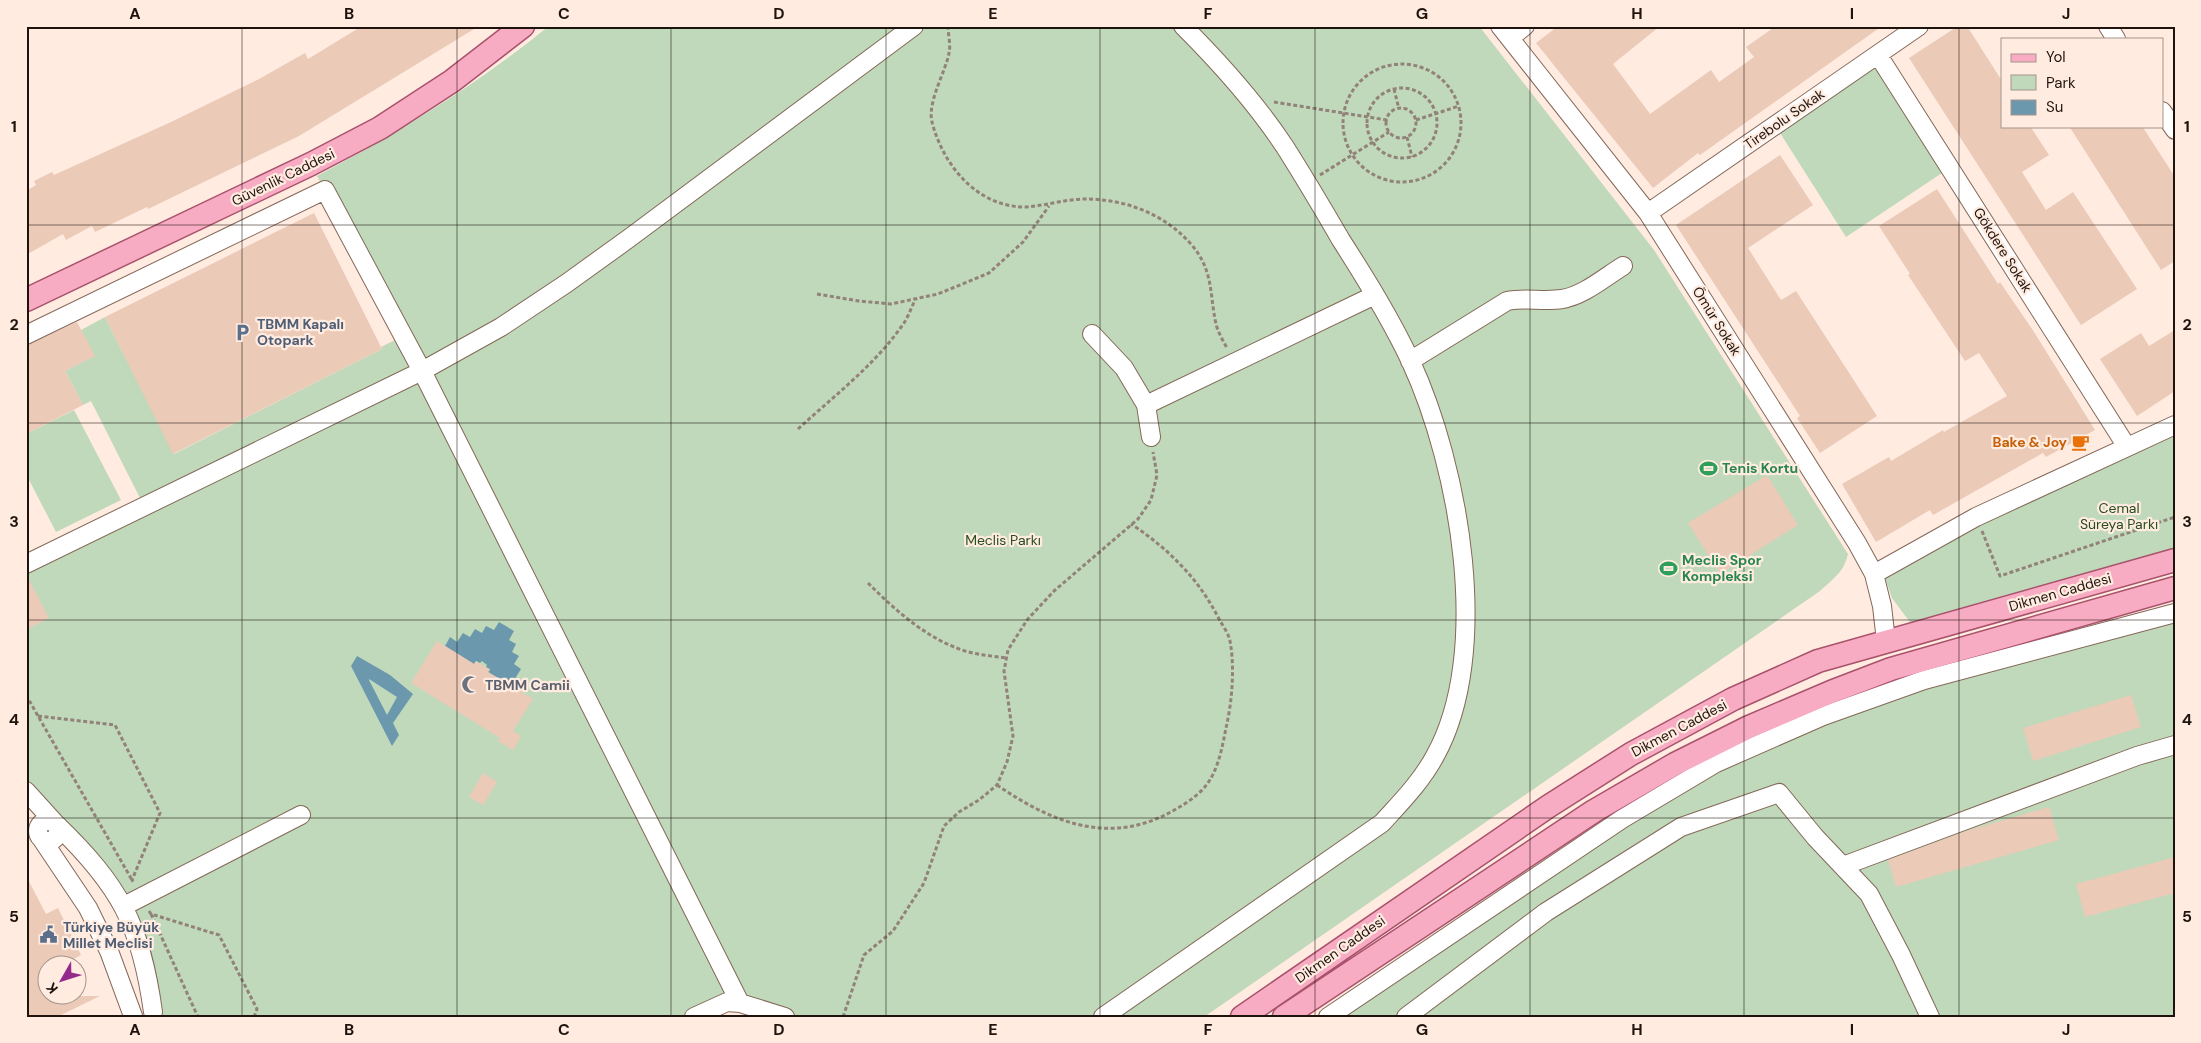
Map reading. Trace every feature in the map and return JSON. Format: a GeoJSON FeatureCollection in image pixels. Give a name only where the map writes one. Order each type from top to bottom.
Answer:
{"type":"FeatureCollection","features":[{"type":"Feature","properties":{"kind":"main road","name":"Güvenlik Caddesi"},"geometry":{"type":"LineString","coordinates":[[26,300],[311,164],[380,128],[452,81],[523,26]]}},
{"type":"Feature","properties":{"kind":"main road","name":"Dikmen Caddesi"},"geometry":{"type":"LineString","coordinates":[[1242,1017],[1549,806],[1630,754],[1733,699],[1818,661],[2175,560]]}},
{"type":"Feature","properties":{"kind":"main road","name":"Dikmen Caddesi"},"geometry":{"type":"LineString","coordinates":[[1284,1017],[1594,811],[1675,764],[1749,727],[1891,669],[2175,588]]}},
{"type":"Feature","properties":{"kind":"main road"},"geometry":{"type":"LineString","coordinates":[[1886,641],[1891,669]]}},
{"type":"Feature","properties":{"kind":"street"},"geometry":{"type":"LineString","coordinates":[[26,564],[422,371],[501,328],[567,283],[914,26]]}},
{"type":"Feature","properties":{"kind":"street"},"geometry":{"type":"LineString","coordinates":[[1103,1017],[1382,823],[1413,790],[1436,756],[1450,722],[1460,686],[1465,655],[1465,582],[1460,540],[1439,438],[1410,361],[1375,296],[1284,146],[1248,97],[1183,26]]}},
{"type":"Feature","properties":{"kind":"street"},"geometry":{"type":"LineString","coordinates":[[1505,32],[1525,26]]}},
{"type":"Feature","properties":{"kind":"street","name":"Tirebolu Sokak"},"geometry":{"type":"LineString","coordinates":[[1648,213],[1919,26]]}},
{"type":"Feature","properties":{"kind":"street"},"geometry":{"type":"LineString","coordinates":[[2108,26],[2115,38]]}},
{"type":"Feature","properties":{"kind":"street","name":"Ömür Sokak"},"geometry":{"type":"LineString","coordinates":[[1505,32],[1648,213],[1857,543],[1874,574],[1882,606],[1886,641]]}},
{"type":"Feature","properties":{"kind":"street","name":"Gökdere Sokak"},"geometry":{"type":"LineString","coordinates":[[1878,55],[2127,447]]}},
{"type":"Feature","properties":{"kind":"street"},"geometry":{"type":"LineString","coordinates":[[2164,114],[2175,130]]}},
{"type":"Feature","properties":{"kind":"street"},"geometry":{"type":"LineString","coordinates":[[26,336],[325,190],[422,371],[740,1003]]}},
{"type":"Feature","properties":{"kind":"street"},"geometry":{"type":"LineString","coordinates":[[1410,361],[1507,302],[1520,298],[1560,300],[1572,297],[1623,266]]}},
{"type":"Feature","properties":{"kind":"street"},"geometry":{"type":"LineString","coordinates":[[1146,405],[1375,296]]}},
{"type":"Feature","properties":{"kind":"street"},"geometry":{"type":"LineString","coordinates":[[1092,334],[1124,368],[1146,405],[1151,437]]}},
{"type":"Feature","properties":{"kind":"street"},"geometry":{"type":"LineString","coordinates":[[1874,574],[1976,516],[2175,425]]}},
{"type":"Feature","properties":{"kind":"street"},"geometry":{"type":"LineString","coordinates":[[1328,1017],[1622,819],[1716,763],[1823,716],[1924,680],[2175,613]]}},
{"type":"Feature","properties":{"kind":"street"},"geometry":{"type":"LineString","coordinates":[[1843,866],[2137,756],[2175,745]]}},
{"type":"Feature","properties":{"kind":"street"},"geometry":{"type":"LineString","coordinates":[[26,791],[101,871],[124,906],[140,946],[153,1014]]}},
{"type":"Feature","properties":{"kind":"street"},"geometry":{"type":"LineString","coordinates":[[1406,1017],[1546,912],[1681,827],[1779,793],[1816,837],[1869,894],[1901,955],[1930,1017]]}},
{"type":"Feature","properties":{"kind":"street"},"geometry":{"type":"LineString","coordinates":[[124,906],[302,815]]}},
{"type":"Feature","properties":{"kind":"street"},"geometry":{"type":"LineString","coordinates":[[26,818],[88,908],[109,951],[133,1016]]}},
{"type":"Feature","properties":{"kind":"street"},"geometry":{"type":"LineString","coordinates":[[40,837],[38,829],[42,823],[48,821],[56,824]]}},
{"type":"Feature","properties":{"kind":"street"},"geometry":{"type":"LineString","coordinates":[[694,1017],[727,1002],[740,1003],[785,1017]]}},
{"type":"Feature","properties":{"kind":"street"},"geometry":{"type":"LineString","coordinates":[[133,1016],[141,1006],[148,1007],[153,1014]]}},
{"type":"Feature","properties":{"kind":"path"},"geometry":{"type":"LineString","coordinates":[[948,26],[949,53],[937,86],[931,120],[944,153],[965,183],[989,200],[1023,207],[1084,199],[1128,204],[1157,216],[1189,242],[1208,272],[1216,326],[1233,362]]}},
{"type":"Feature","properties":{"kind":"path"},"geometry":{"type":"LineString","coordinates":[[1404,63],[1423,66],[1439,76],[1452,90],[1459,106],[1462,130],[1456,149],[1444,166],[1427,177],[1407,182],[1386,181],[1368,172],[1352,155],[1344,141],[1343,113],[1345,103],[1354,86],[1368,73],[1385,65],[1404,63]]}},
{"type":"Feature","properties":{"kind":"path"},"geometry":{"type":"LineString","coordinates":[[1408,88],[1420,92],[1429,100],[1436,114],[1436,132],[1432,142],[1424,151],[1412,157],[1392,157],[1382,152],[1372,142],[1368,134],[1367,117],[1375,99],[1385,92],[1394,89],[1408,88]]}},
{"type":"Feature","properties":{"kind":"path"},"geometry":{"type":"LineString","coordinates":[[1394,89],[1399,109]]}},
{"type":"Feature","properties":{"kind":"path"},"geometry":{"type":"LineString","coordinates":[[1248,97],[1387,120]]}},
{"type":"Feature","properties":{"kind":"path"},"geometry":{"type":"LineString","coordinates":[[1416,120],[1459,106]]}},
{"type":"Feature","properties":{"kind":"path"},"geometry":{"type":"LineString","coordinates":[[1399,109],[1409,110],[1416,120],[1416,128],[1407,137],[1395,136],[1389,132],[1387,120],[1392,112],[1399,109]]}},
{"type":"Feature","properties":{"kind":"path"},"geometry":{"type":"LineString","coordinates":[[1307,184],[1389,132]]}},
{"type":"Feature","properties":{"kind":"path"},"geometry":{"type":"LineString","coordinates":[[1407,137],[1412,157]]}},
{"type":"Feature","properties":{"kind":"path"},"geometry":{"type":"LineString","coordinates":[[816,294],[891,304],[938,294],[989,273],[1024,242],[1049,205]]}},
{"type":"Feature","properties":{"kind":"path"},"geometry":{"type":"LineString","coordinates":[[798,429],[880,352],[905,322],[916,298]]}},
{"type":"Feature","properties":{"kind":"path"},"geometry":{"type":"LineString","coordinates":[[844,1017],[864,955],[893,930],[924,883],[944,826],[959,812],[979,800],[997,785],[1007,762],[1013,736],[1004,671],[1008,650],[1026,620],[1054,591],[1138,519],[1151,500],[1157,475],[1151,437]]}},
{"type":"Feature","properties":{"kind":"path"},"geometry":{"type":"LineString","coordinates":[[1976,516],[2000,576],[2175,516]]}},
{"type":"Feature","properties":{"kind":"path"},"geometry":{"type":"LineString","coordinates":[[997,785],[1025,804],[1056,818],[1088,827],[1122,829],[1151,821],[1181,807],[1204,788],[1220,759],[1232,702],[1230,640],[1212,604],[1186,569],[1154,539],[1132,524]]}},
{"type":"Feature","properties":{"kind":"path"},"geometry":{"type":"LineString","coordinates":[[868,583],[893,608],[934,637],[965,651],[1006,658]]}},
{"type":"Feature","properties":{"kind":"path"},"geometry":{"type":"LineString","coordinates":[[26,695],[151,914],[198,1017]]}},
{"type":"Feature","properties":{"kind":"path"},"geometry":{"type":"LineString","coordinates":[[38,716],[115,725],[160,813],[132,880]]}},
{"type":"Feature","properties":{"kind":"path"},"geometry":{"type":"LineString","coordinates":[[151,914],[219,935],[257,1009],[254,1017]]}},
{"type":"Feature","properties":{"kind":"green space","name":"Meclis Parkı"},"geometry":{"type":"Polygon","coordinates":[[[549,26],[1479,26],[1654,250],[1848,554],[1844,566],[1820,591],[1204,1017],[785,1017],[740,1003],[694,1017],[154,1017],[133,926],[26,791],[26,564],[144,506],[91,401],[83,405],[65,371],[94,356],[81,330],[105,317],[174,454],[382,349],[381,347],[403,336],[317,176],[437,107],[494,68],[549,26]]]}},
{"type":"Feature","properties":{"kind":"green space"},"geometry":{"type":"Polygon","coordinates":[[[1878,55],[1951,167],[1846,237],[1775,125],[1878,55]]]}},
{"type":"Feature","properties":{"kind":"green space"},"geometry":{"type":"Polygon","coordinates":[[[74,410],[121,500],[56,532],[26,474],[26,434],[74,410]]]}},
{"type":"Feature","properties":{"kind":"green space","name":"Cemal Süreya Parkı"},"geometry":{"type":"Polygon","coordinates":[[[2175,431],[2175,558],[1915,629],[1892,598],[1883,573],[1977,522],[2175,431]]]}},
{"type":"Feature","properties":{"kind":"green space"},"geometry":{"type":"Polygon","coordinates":[[[2175,613],[2175,1017],[1328,1017],[1622,819],[1823,716],[2175,613]]]}},
{"type":"Feature","properties":{"kind":"water"},"geometry":{"type":"Polygon","coordinates":[[[499,622],[514,631],[509,640],[516,644],[512,652],[519,656],[514,664],[521,669],[516,677],[523,682],[518,690],[488,672],[490,669],[482,661],[480,663],[476,661],[474,664],[445,646],[450,637],[457,642],[463,633],[470,637],[475,629],[482,633],[486,626],[494,630],[499,622]]]}},
{"type":"Feature","properties":{"kind":"water"},"geometry":{"type":"Polygon","coordinates":[[[357,656],[390,675],[413,694],[393,723],[399,735],[392,746],[351,666],[357,656]],[[369,679],[387,715],[397,697],[369,679]]]}},
{"type":"Feature","properties":{"kind":"building"},"geometry":{"type":"Polygon","coordinates":[[[362,26],[479,26],[299,136],[148,209],[147,207],[95,232],[92,226],[66,240],[63,234],[26,255],[26,191],[36,185],[34,181],[52,172],[54,175],[171,122],[259,79],[305,53],[308,59],[362,26]]]}},
{"type":"Feature","properties":{"kind":"building"},"geometry":{"type":"Polygon","coordinates":[[[1558,26],[1660,26],[1613,64],[1650,114],[1711,70],[1719,82],[1754,57],[1746,47],[1776,26],[1882,26],[1700,155],[1698,153],[1653,188],[1536,43],[1558,26]]]}},
{"type":"Feature","properties":{"kind":"building"},"geometry":{"type":"Polygon","coordinates":[[[1958,26],[1967,26],[2001,79],[2001,128],[2031,128],[2049,155],[2022,172],[2046,210],[2073,192],[2137,289],[2081,325],[1909,58],[1958,26]]]}},
{"type":"Feature","properties":{"kind":"building"},"geometry":{"type":"Polygon","coordinates":[[[2070,128],[2143,128],[2175,177],[2175,261],[2161,270],[2070,128]]]}},
{"type":"Feature","properties":{"kind":"building"},"geometry":{"type":"Polygon","coordinates":[[[1780,155],[1813,205],[1748,248],[1781,300],[1796,291],[1877,416],[1820,453],[1797,418],[1800,416],[1676,225],[1780,155]]]}},
{"type":"Feature","properties":{"kind":"building"},"geometry":{"type":"Polygon","coordinates":[[[1937,189],[1998,284],[2000,282],[2034,332],[2095,430],[2046,457],[2043,453],[1933,515],[1930,510],[1876,542],[1842,484],[1889,457],[1891,461],[1943,430],[1944,432],[2007,396],[1979,353],[1965,361],[1908,275],[1910,274],[1879,226],[1937,189]]]}},
{"type":"Feature","properties":{"kind":"building","name":"TBMM Kapalı Otopark"},"geometry":{"type":"Polygon","coordinates":[[[314,213],[382,349],[173,454],[105,317],[314,213]]]}},
{"type":"Feature","properties":{"kind":"building"},"geometry":{"type":"Polygon","coordinates":[[[77,322],[95,356],[65,371],[83,405],[26,434],[26,345],[77,322]]]}},
{"type":"Feature","properties":{"kind":"building"},"geometry":{"type":"Polygon","coordinates":[[[2175,330],[2175,391],[2137,416],[2100,359],[2141,333],[2149,346],[2175,330]]]}},
{"type":"Feature","properties":{"kind":"building"},"geometry":{"type":"Polygon","coordinates":[[[1767,475],[1798,525],[1720,574],[1688,523],[1767,475]]]}},
{"type":"Feature","properties":{"kind":"building"},"geometry":{"type":"Polygon","coordinates":[[[26,574],[49,618],[26,630],[26,574]]]}},
{"type":"Feature","properties":{"kind":"building"},"geometry":{"type":"Polygon","coordinates":[[[437,641],[474,664],[476,661],[490,670],[488,672],[533,699],[513,731],[521,736],[513,750],[498,741],[500,738],[411,683],[437,641]]]}},
{"type":"Feature","properties":{"kind":"building"},"geometry":{"type":"Polygon","coordinates":[[[2131,695],[2141,727],[2033,761],[2023,728],[2131,695]]]}},
{"type":"Feature","properties":{"kind":"building"},"geometry":{"type":"Polygon","coordinates":[[[483,773],[497,782],[483,805],[469,797],[483,773]]]}},
{"type":"Feature","properties":{"kind":"building"},"geometry":{"type":"Polygon","coordinates":[[[2049,807],[2059,840],[1896,887],[1888,860],[1966,831],[2049,807]]]}},
{"type":"Feature","properties":{"kind":"building"},"geometry":{"type":"Polygon","coordinates":[[[2175,857],[2175,893],[2085,917],[2076,884],[2175,857]]]}},
{"type":"Feature","properties":{"kind":"building","name":"Türkiye Büyük Millet Meclisi"},"geometry":{"type":"Polygon","coordinates":[[[26,876],[46,914],[58,908],[81,955],[38,956],[38,1006],[80,1006],[57,1017],[26,1017],[26,876]]]}},
{"type":"Feature","properties":{"kind":"building","name":"Türkiye Büyük Millet Meclisi"},"geometry":{"type":"Polygon","coordinates":[[[88,996],[100,996],[88,1002],[88,996]]]}},
{"type":"Feature","properties":{"kind":"place","name":"TBMM Kapalı Otopark"},"geometry":{"type":"Point","coordinates":[243,332]}},
{"type":"Feature","properties":{"kind":"place","name":"Bake & Joy"},"geometry":{"type":"Point","coordinates":[2081,442]}},
{"type":"Feature","properties":{"kind":"place","name":"Tenis Kortu"},"geometry":{"type":"Point","coordinates":[1708,468]}},
{"type":"Feature","properties":{"kind":"place","name":"Meclis Spor Kompleksi"},"geometry":{"type":"Point","coordinates":[1668,568]}},
{"type":"Feature","properties":{"kind":"place","name":"TBMM Camii"},"geometry":{"type":"Point","coordinates":[471,685]}},
{"type":"Feature","properties":{"kind":"place","name":"Türkiye Büyük Millet Meclisi"},"geometry":{"type":"Point","coordinates":[49,935]}}]}
